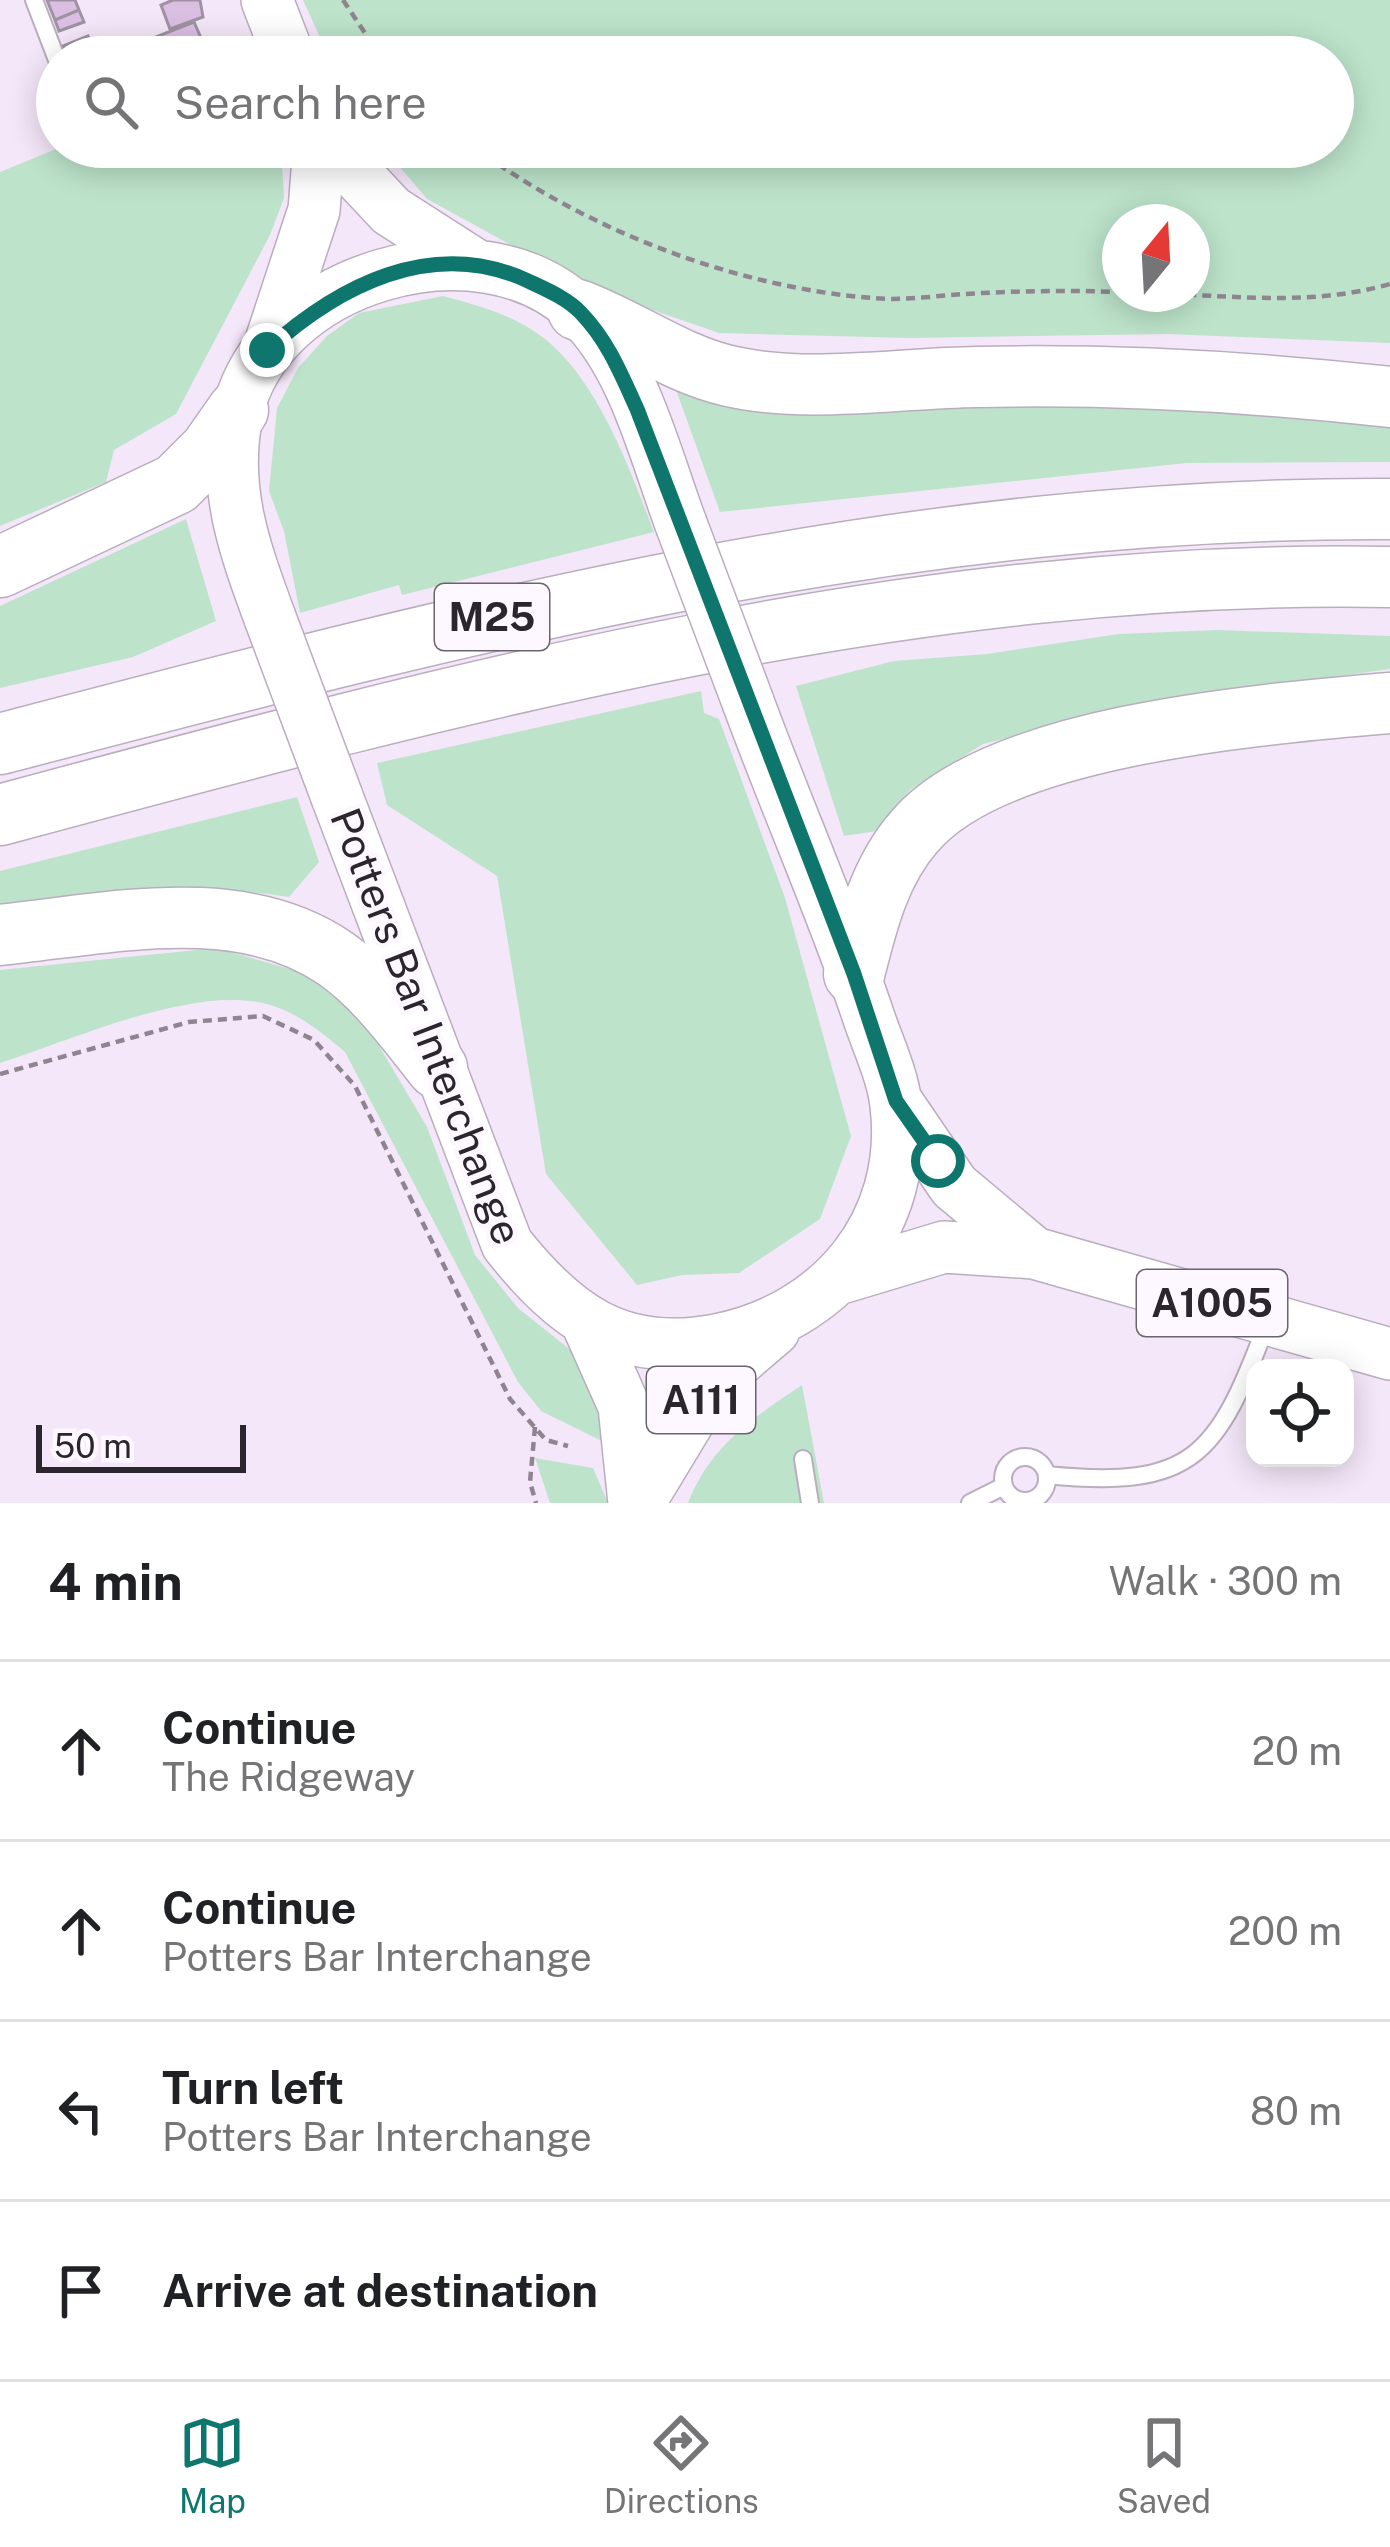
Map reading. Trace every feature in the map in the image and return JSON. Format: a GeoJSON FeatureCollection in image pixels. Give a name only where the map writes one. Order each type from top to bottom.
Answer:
{"type":"FeatureCollection","features":[{"type":"Feature","properties":{"kind":"highway"},"geometry":{"type":"LineString","coordinates":[[578,310],[685,362],[728,376],[774,382],[981,376],[1162,380],[1390,397]]}},
{"type":"Feature","properties":{"kind":"highway"},"geometry":{"type":"LineString","coordinates":[[0,567],[176,484],[210,450],[238,410]]}},
{"type":"Feature","properties":{"kind":"highway","name":"M25"},"geometry":{"type":"LineString","coordinates":[[0,744],[445,628],[764,561],[970,531],[1099,519],[1390,509]]}},
{"type":"Feature","properties":{"kind":"highway","name":"M25"},"geometry":{"type":"LineString","coordinates":[[0,814],[481,689],[775,628],[1035,593],[1390,577]]}},
{"type":"Feature","properties":{"kind":"highway"},"geometry":{"type":"LineString","coordinates":[[854,974],[871,912],[896,855],[934,810],[995,772],[1185,729],[1390,703]]}},
{"type":"Feature","properties":{"kind":"highway"},"geometry":{"type":"LineString","coordinates":[[0,934],[190,918],[287,934],[336,959],[363,982],[437,1068]]}},
{"type":"Feature","properties":{"kind":"main road"},"geometry":{"type":"LineString","coordinates":[[267,0],[281,36]]}},
{"type":"Feature","properties":{"kind":"main road"},"geometry":{"type":"LineString","coordinates":[[267,350],[314,210],[317,168]]}},
{"type":"Feature","properties":{"kind":"main road"},"geometry":{"type":"LineString","coordinates":[[351,168],[391,211],[472,263]]}},
{"type":"Feature","properties":{"kind":"main road","name":"Potters Bar Interchange"},"geometry":{"type":"LineString","coordinates":[[472,263],[514,275],[578,310],[609,346],[854,974],[896,1101],[897,1154],[888,1198],[870,1239],[841,1278],[788,1317],[743,1334],[679,1347],[631,1341],[588,1324],[538,1283],[507,1244],[270,618],[232,498],[238,410],[267,350],[310,311],[358,283],[411,268],[472,263]]}},
{"type":"Feature","properties":{"kind":"main road","name":"A1005"},"geometry":{"type":"LineString","coordinates":[[896,1101],[954,1186],[1034,1253]]}},
{"type":"Feature","properties":{"kind":"main road","name":"A1005"},"geometry":{"type":"LineString","coordinates":[[841,1278],[944,1247],[1034,1253],[1390,1354]]}},
{"type":"Feature","properties":{"kind":"main road","name":"A111"},"geometry":{"type":"LineString","coordinates":[[636,1503],[712,1384],[788,1317]]}},
{"type":"Feature","properties":{"kind":"main road","name":"A111"},"geometry":{"type":"LineString","coordinates":[[588,1324],[624,1406],[636,1503]]}},
{"type":"Feature","properties":{"kind":"lane"},"geometry":{"type":"LineString","coordinates":[[34,0],[48,36]]}},
{"type":"Feature","properties":{"kind":"lane"},"geometry":{"type":"LineString","coordinates":[[1047,1475],[1045,1490],[1033,1500],[1018,1500],[1004,1486],[1004,1472],[1019,1458],[1033,1458],[1047,1475],[1105,1481],[1178,1464],[1216,1438],[1237,1402],[1268,1319]]}},
{"type":"Feature","properties":{"kind":"lane"},"geometry":{"type":"LineString","coordinates":[[803,1459],[810,1503]]}},
{"type":"Feature","properties":{"kind":"lane"},"geometry":{"type":"LineString","coordinates":[[970,1503],[1004,1486]]}},
{"type":"Feature","properties":{"kind":"path"},"geometry":{"type":"LineString","coordinates":[[343,0],[367,36]]}},
{"type":"Feature","properties":{"kind":"path"},"geometry":{"type":"LineString","coordinates":[[502,168],[676,255],[758,283],[876,299],[1102,291]]}},
{"type":"Feature","properties":{"kind":"path"},"geometry":{"type":"LineString","coordinates":[[1210,297],[1273,302],[1346,296],[1390,284]]}},
{"type":"Feature","properties":{"kind":"path"},"geometry":{"type":"LineString","coordinates":[[0,1074],[189,1022],[263,1016],[314,1040],[355,1085],[510,1399],[546,1440],[568,1446]]}},
{"type":"Feature","properties":{"kind":"path"},"geometry":{"type":"LineString","coordinates":[[535,1427],[530,1482],[536,1503]]}},
{"type":"Feature","properties":{"kind":"green space"},"geometry":{"type":"Polygon","coordinates":[[[303,0],[1390,0],[1390,343],[1167,334],[909,338],[719,333],[589,288],[427,199],[401,168],[1354,168],[1354,36],[319,36],[303,0]]]}},
{"type":"Feature","properties":{"kind":"green space"},"geometry":{"type":"Polygon","coordinates":[[[36,157],[36,168],[282,168],[284,198],[270,235],[176,414],[114,450],[106,482],[0,526],[0,172],[36,157]]]}},
{"type":"Feature","properties":{"kind":"green space"},"geometry":{"type":"Polygon","coordinates":[[[443,296],[514,320],[540,335],[570,363],[613,432],[654,532],[402,595],[399,585],[300,613],[284,531],[269,491],[277,408],[298,368],[327,336],[359,313],[443,296]]]}},
{"type":"Feature","properties":{"kind":"green space"},"geometry":{"type":"Polygon","coordinates":[[[675,387],[899,409],[1087,405],[1390,423],[1390,462],[1187,463],[720,512],[675,387]]]}},
{"type":"Feature","properties":{"kind":"green space"},"geometry":{"type":"Polygon","coordinates":[[[186,519],[216,621],[133,657],[0,688],[0,606],[186,519]]]}},
{"type":"Feature","properties":{"kind":"green space"},"geometry":{"type":"Polygon","coordinates":[[[1217,630],[1390,636],[1390,669],[1146,703],[983,744],[910,790],[877,831],[844,836],[796,686],[894,661],[987,654],[1119,634],[1217,630]]]}},
{"type":"Feature","properties":{"kind":"green space"},"geometry":{"type":"Polygon","coordinates":[[[701,691],[704,713],[719,719],[785,898],[851,1136],[820,1219],[739,1273],[682,1275],[637,1285],[546,1174],[497,876],[387,805],[377,763],[701,691]]]}},
{"type":"Feature","properties":{"kind":"green space"},"geometry":{"type":"Polygon","coordinates":[[[297,797],[319,862],[289,897],[180,890],[0,909],[0,871],[297,797]]]}},
{"type":"Feature","properties":{"kind":"green space"},"geometry":{"type":"Polygon","coordinates":[[[216,948],[304,973],[365,1022],[427,1127],[475,1255],[518,1308],[573,1352],[594,1382],[608,1444],[541,1411],[518,1382],[345,1052],[304,1021],[258,1002],[197,1003],[128,1019],[0,1063],[0,970],[216,948]]]}},
{"type":"Feature","properties":{"kind":"green space"},"geometry":{"type":"Polygon","coordinates":[[[802,1385],[824,1503],[688,1503],[721,1449],[802,1385]]]}},
{"type":"Feature","properties":{"kind":"green space"},"geometry":{"type":"Polygon","coordinates":[[[535,1458],[593,1468],[608,1503],[550,1503],[535,1458]]]}},
{"type":"Feature","properties":{"kind":"building"},"geometry":{"type":"Polygon","coordinates":[[[47,0],[75,0],[79,10],[55,20],[47,0]]]}},
{"type":"Feature","properties":{"kind":"building"},"geometry":{"type":"Polygon","coordinates":[[[200,0],[203,17],[170,29],[161,5],[200,0]]]}},
{"type":"Feature","properties":{"kind":"building"},"geometry":{"type":"Polygon","coordinates":[[[79,10],[84,22],[59,31],[55,20],[79,10]]]}},
{"type":"Feature","properties":{"kind":"building"},"geometry":{"type":"Polygon","coordinates":[[[194,22],[200,36],[158,36],[194,22]]]}},
{"type":"Feature","properties":{"kind":"route"},"geometry":{"type":"LineString","coordinates":[[267,350],[310,311],[358,283],[411,268],[472,263],[548,290],[578,310],[609,346],[854,974],[896,1101],[938,1161]]}}]}
